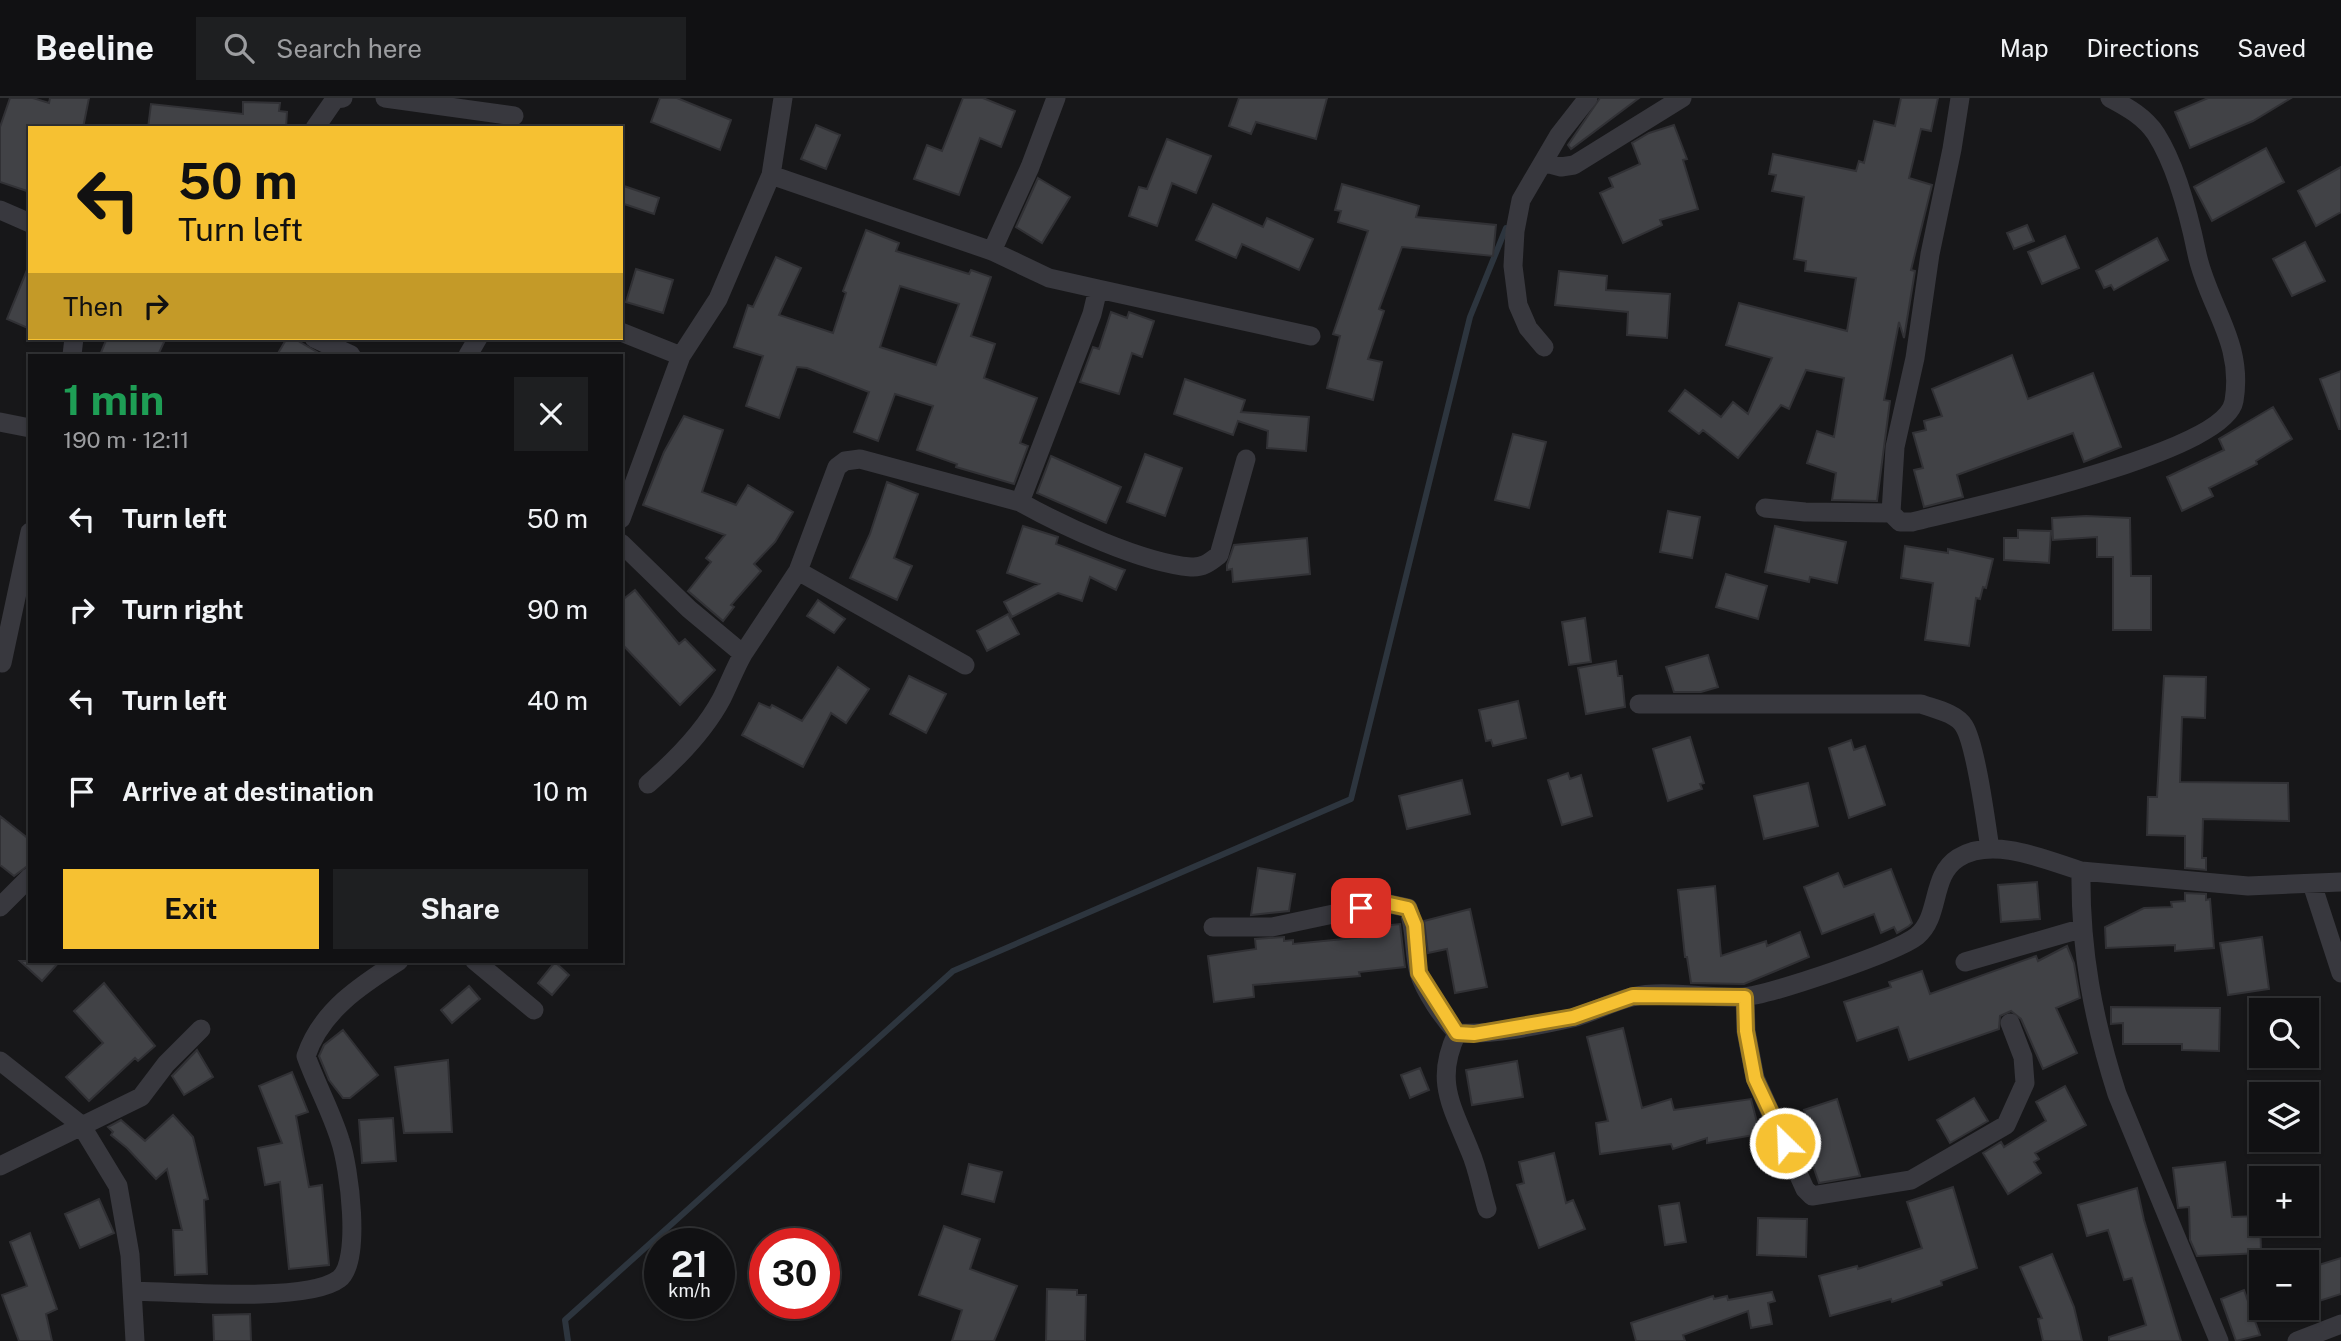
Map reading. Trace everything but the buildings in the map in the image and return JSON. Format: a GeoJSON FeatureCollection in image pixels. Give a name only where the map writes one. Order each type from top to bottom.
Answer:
{"type":"FeatureCollection","features":[{"type":"Feature","properties":{"kind":"street"},"geometry":{"type":"LineString","coordinates":[[317,126],[338,98]]}},
{"type":"Feature","properties":{"kind":"street"},"geometry":{"type":"LineString","coordinates":[[385,98],[513,114]]}},
{"type":"Feature","properties":{"kind":"street"},"geometry":{"type":"LineString","coordinates":[[623,514],[681,356],[718,299],[771,175],[783,98]]}},
{"type":"Feature","properties":{"kind":"street"},"geometry":{"type":"LineString","coordinates":[[992,251],[1030,167],[1056,98]]}},
{"type":"Feature","properties":{"kind":"street"},"geometry":{"type":"LineString","coordinates":[[1544,347],[1528,328],[1518,304],[1513,266],[1521,200],[1546,163],[1559,135],[1588,98]]}},
{"type":"Feature","properties":{"kind":"street"},"geometry":{"type":"LineString","coordinates":[[1546,163],[1561,167],[1574,165],[1682,98]]}},
{"type":"Feature","properties":{"kind":"street"},"geometry":{"type":"LineString","coordinates":[[1891,513],[1895,447],[1915,358],[1930,254],[1952,149],[1959,98]]}},
{"type":"Feature","properties":{"kind":"street"},"geometry":{"type":"LineString","coordinates":[[1765,508],[1805,512],[1891,513],[1900,522],[1912,522],[2073,482],[2171,449],[2221,421],[2234,404],[2235,367],[2229,332],[2199,265],[2187,207],[2155,133],[2132,109],[2110,98]]}},
{"type":"Feature","properties":{"kind":"street"},"geometry":{"type":"LineString","coordinates":[[771,175],[992,251],[1049,278],[1311,336]]}},
{"type":"Feature","properties":{"kind":"street"},"geometry":{"type":"LineString","coordinates":[[0,210],[28,222]]}},
{"type":"Feature","properties":{"kind":"street"},"geometry":{"type":"LineString","coordinates":[[1020,502],[1092,314],[1098,289]]}},
{"type":"Feature","properties":{"kind":"street"},"geometry":{"type":"LineString","coordinates":[[623,333],[681,356]]}},
{"type":"Feature","properties":{"kind":"street"},"geometry":{"type":"LineString","coordinates":[[318,340],[349,354]]}},
{"type":"Feature","properties":{"kind":"street"},"geometry":{"type":"LineString","coordinates":[[0,422],[28,428]]}},
{"type":"Feature","properties":{"kind":"street"},"geometry":{"type":"LineString","coordinates":[[648,785],[673,762],[701,729],[721,699],[743,654],[797,572],[837,467],[845,461],[860,459],[1020,502],[1137,554],[1191,567],[1206,565],[1219,555],[1246,458]]}},
{"type":"Feature","properties":{"kind":"street"},"geometry":{"type":"LineString","coordinates":[[2,663],[28,541]]}},
{"type":"Feature","properties":{"kind":"street"},"geometry":{"type":"LineString","coordinates":[[623,545],[689,609],[743,654]]}},
{"type":"Feature","properties":{"kind":"street"},"geometry":{"type":"LineString","coordinates":[[797,572],[965,665]]}},
{"type":"Feature","properties":{"kind":"street"},"geometry":{"type":"LineString","coordinates":[[1639,704],[1922,704],[1948,713],[1964,726],[1974,760],[1990,849]]}},
{"type":"Feature","properties":{"kind":"street"},"geometry":{"type":"LineString","coordinates":[[1457,1033],[1474,1034],[1573,1017],[1633,996],[1745,997],[1841,968],[1917,935],[1931,915],[1940,880],[1958,858],[1990,849],[2024,853],[2081,871],[2248,886],[2341,882]]}},
{"type":"Feature","properties":{"kind":"street"},"geometry":{"type":"LineString","coordinates":[[2081,871],[2080,929],[2097,1026],[2117,1094],[2219,1341]]}},
{"type":"Feature","properties":{"kind":"street"},"geometry":{"type":"LineString","coordinates":[[0,907],[28,879]]}},
{"type":"Feature","properties":{"kind":"street"},"geometry":{"type":"LineString","coordinates":[[2312,884],[2341,973]]}},
{"type":"Feature","properties":{"kind":"street"},"geometry":{"type":"LineString","coordinates":[[1213,927],[1272,927],[1385,903],[1408,908],[1415,925],[1419,973],[1457,1033]]}},
{"type":"Feature","properties":{"kind":"street"},"geometry":{"type":"LineString","coordinates":[[1965,962],[2080,929]]}},
{"type":"Feature","properties":{"kind":"street"},"geometry":{"type":"LineString","coordinates":[[133,1291],[253,1294],[322,1288],[341,1278],[349,1265],[352,1233],[345,1167],[341,1142],[306,1056],[312,1037],[349,995],[396,963]]}},
{"type":"Feature","properties":{"kind":"street"},"geometry":{"type":"LineString","coordinates":[[477,963],[534,1010]]}},
{"type":"Feature","properties":{"kind":"street"},"geometry":{"type":"LineString","coordinates":[[1745,997],[1746,1031],[1755,1079],[1805,1189],[1812,1196],[1911,1180],[2006,1125],[2025,1083],[2024,1057],[2010,1023]]}},
{"type":"Feature","properties":{"kind":"street"},"geometry":{"type":"LineString","coordinates":[[0,1166],[141,1097],[166,1064],[201,1029]]}},
{"type":"Feature","properties":{"kind":"street"},"geometry":{"type":"LineString","coordinates":[[1457,1033],[1447,1054],[1444,1079],[1452,1110],[1472,1154],[1486,1209]]}},
{"type":"Feature","properties":{"kind":"street"},"geometry":{"type":"LineString","coordinates":[[0,1061],[81,1125],[118,1186],[130,1255],[135,1341]]}},
{"type":"Feature","properties":{"kind":"street"},"geometry":{"type":"LineString","coordinates":[[2297,1341],[2341,1324]]}},
{"type":"Feature","properties":{"kind":"waterway"},"geometry":{"type":"LineString","coordinates":[[568,1341],[565,1320],[953,971],[1351,799],[1470,317],[1506,228]]}},
{"type":"Feature","properties":{"kind":"route"},"geometry":{"type":"LineString","coordinates":[[1361,908],[1385,903],[1408,908],[1415,925],[1419,973],[1457,1033],[1474,1034],[1573,1017],[1633,996],[1745,997],[1746,1031],[1755,1079],[1785,1143]]}}]}
